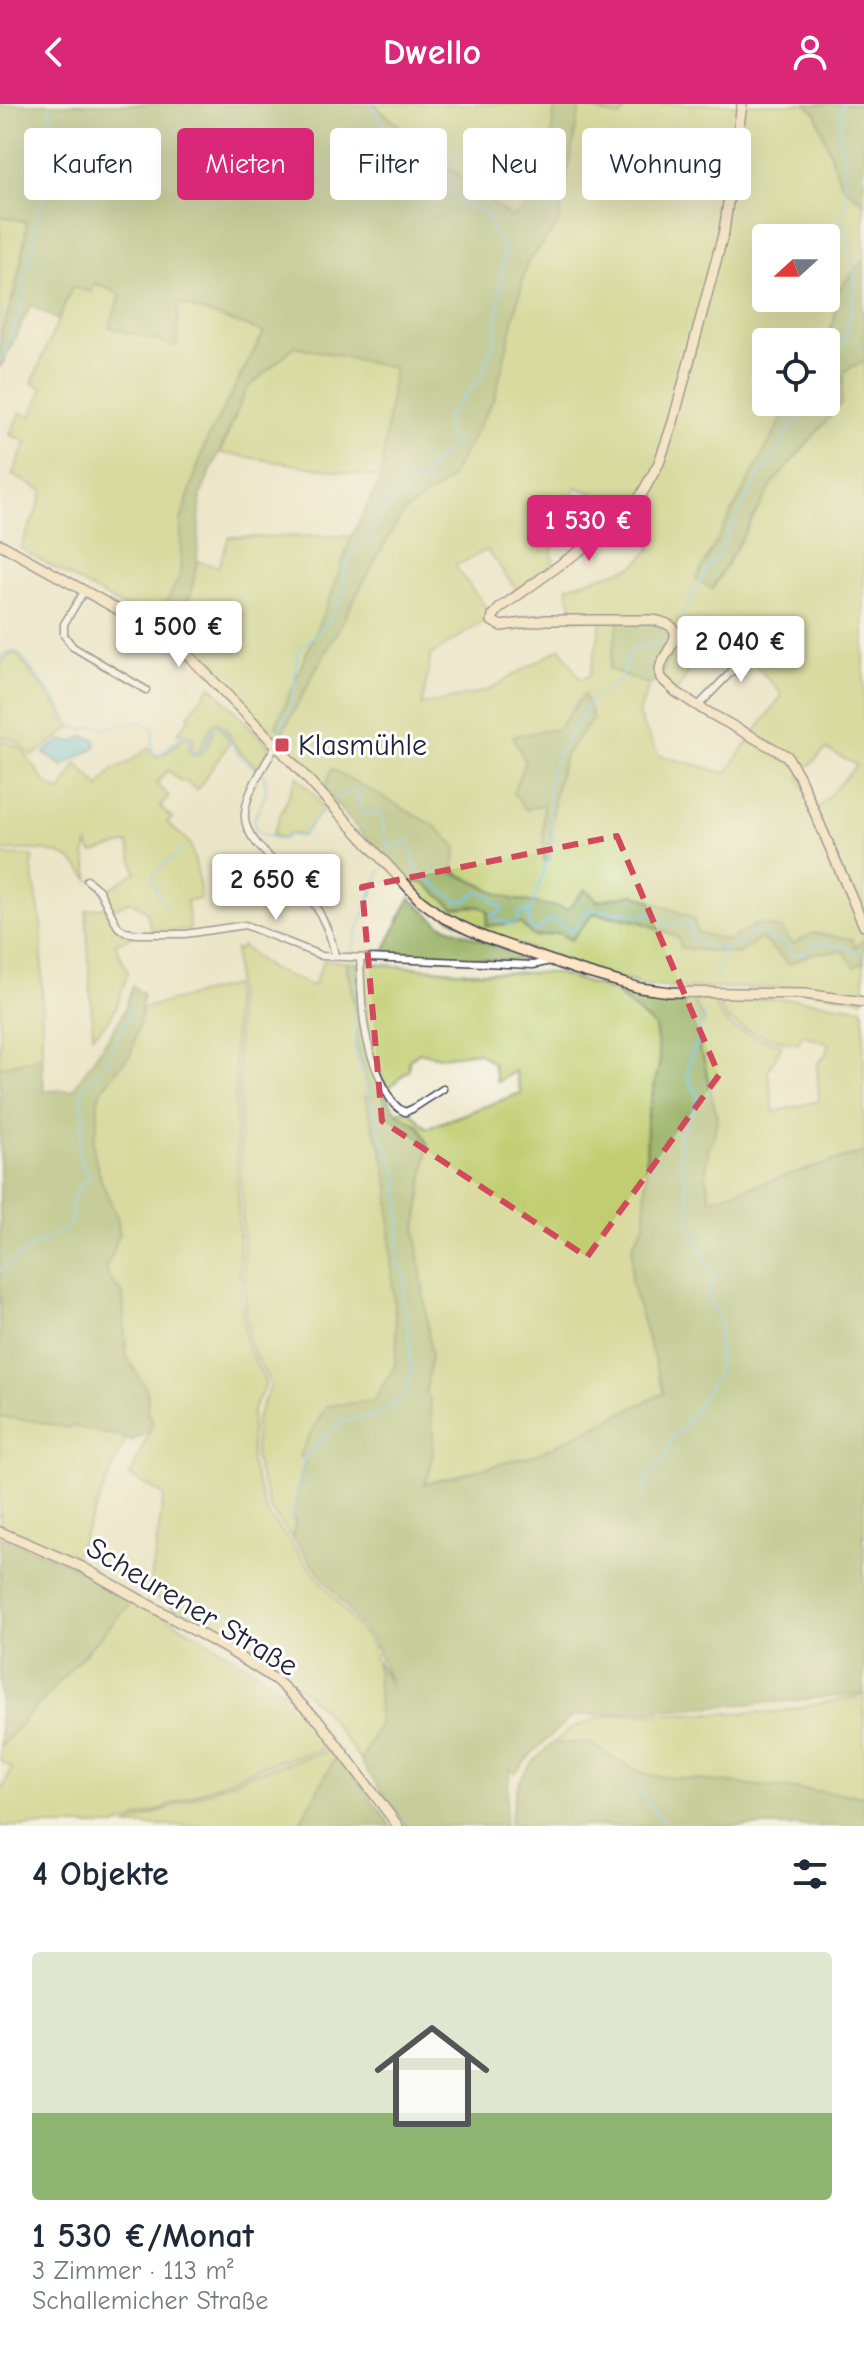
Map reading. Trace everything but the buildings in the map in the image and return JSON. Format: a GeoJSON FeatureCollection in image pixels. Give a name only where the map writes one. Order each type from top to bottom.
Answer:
{"type":"FeatureCollection","features":[{"type":"Feature","properties":{"kind":"street"},"geometry":{"type":"LineString","coordinates":[[742,104],[728,215],[673,422],[659,463],[635,506],[620,525],[500,608],[492,619],[495,625],[501,626],[546,620],[661,622],[671,628],[675,642],[661,663],[661,678],[698,706],[787,756],[799,776],[864,926]]}},
{"type":"Feature","properties":{"kind":"street"},"geometry":{"type":"LineString","coordinates":[[0,544],[153,629],[184,651],[420,900],[462,929],[608,980],[657,991],[793,994],[864,1002]]}},
{"type":"Feature","properties":{"kind":"street"},"geometry":{"type":"LineString","coordinates":[[84,591],[64,624],[66,640],[146,690]]}},
{"type":"Feature","properties":{"kind":"street"},"geometry":{"type":"LineString","coordinates":[[698,706],[732,671],[733,639]]}},
{"type":"Feature","properties":{"kind":"street"},"geometry":{"type":"LineString","coordinates":[[276,745],[247,800],[244,814],[246,827],[256,843],[312,899],[335,956]]}},
{"type":"Feature","properties":{"kind":"street"},"geometry":{"type":"LineString","coordinates":[[87,880],[99,890],[118,927],[125,932],[185,934],[245,925],[322,956],[522,965],[550,961]]}},
{"type":"Feature","properties":{"kind":"street"},"geometry":{"type":"LineString","coordinates":[[360,958],[365,1041],[392,1102],[405,1112],[443,1089]]}},
{"type":"Feature","properties":{"kind":"street","name":"Scheurener Straße"},"geometry":{"type":"LineString","coordinates":[[0,1532],[82,1567],[276,1680],[320,1722],[398,1826]]}},
{"type":"Feature","properties":{"kind":"highlighted area"},"geometry":{"type":"Polygon","coordinates":[[[617,836],[719,1075],[587,1257],[382,1121],[362,887],[617,836]]]}},
{"type":"Feature","properties":{"kind":"green space"},"geometry":{"type":"Polygon","coordinates":[[[0,104],[377,104],[377,108],[401,128],[330,128],[330,200],[447,200],[447,165],[463,179],[463,200],[489,200],[511,218],[538,200],[563,200],[558,225],[527,263],[495,397],[449,480],[403,513],[283,731],[276,726],[333,590],[352,536],[381,478],[394,368],[295,346],[246,390],[201,494],[197,561],[191,594],[166,630],[155,625],[180,575],[181,520],[205,444],[264,332],[178,303],[177,346],[109,327],[121,295],[96,283],[91,292],[72,287],[58,320],[31,305],[0,368],[0,338],[14,296],[27,222],[0,216],[0,104]]]}},
{"type":"Feature","properties":{"kind":"green space"},"geometry":{"type":"Polygon","coordinates":[[[377,104],[555,104],[552,128],[463,128],[463,178],[447,165],[447,128],[402,128],[377,104]]]}},
{"type":"Feature","properties":{"kind":"green space"},"geometry":{"type":"Polygon","coordinates":[[[555,104],[629,104],[620,117],[580,106],[566,182],[566,128],[552,128],[555,104]]]}},
{"type":"Feature","properties":{"kind":"green space"},"geometry":{"type":"Polygon","coordinates":[[[629,104],[807,104],[816,113],[841,184],[864,203],[864,259],[840,288],[840,224],[752,224],[752,312],[835,312],[834,322],[831,328],[752,328],[752,416],[784,416],[697,579],[713,589],[773,483],[831,416],[840,416],[844,371],[864,361],[864,940],[855,947],[793,945],[757,924],[727,941],[697,932],[634,894],[568,910],[507,898],[453,871],[332,770],[324,791],[228,687],[166,630],[191,594],[197,561],[218,567],[229,537],[352,536],[283,731],[403,513],[449,480],[495,397],[527,263],[558,225],[563,200],[566,200],[566,182],[580,106],[620,117],[629,104]],[[576,487],[552,550],[554,569],[520,594],[487,550],[455,566],[492,616],[431,655],[422,705],[486,691],[561,648],[580,679],[590,675],[602,620],[575,620],[567,587],[634,566],[651,548],[632,508],[576,487]],[[667,624],[609,669],[649,685],[638,715],[658,755],[726,773],[782,695],[733,639],[718,627],[676,692],[661,678],[675,642],[667,624]],[[583,695],[558,729],[525,761],[513,793],[543,803],[544,860],[549,859],[554,796],[565,755],[593,719],[583,695]],[[826,749],[799,776],[814,812],[857,765],[826,749]]]}},
{"type":"Feature","properties":{"kind":"green space"},"geometry":{"type":"Polygon","coordinates":[[[807,104],[864,104],[864,203],[841,184],[816,113],[807,104]]]}},
{"type":"Feature","properties":{"kind":"green space"},"geometry":{"type":"Polygon","coordinates":[[[489,200],[539,200],[511,218],[489,200]]]}},
{"type":"Feature","properties":{"kind":"green space"},"geometry":{"type":"Polygon","coordinates":[[[0,216],[27,221],[23,251],[0,338],[0,216]]]}},
{"type":"Feature","properties":{"kind":"green space"},"geometry":{"type":"Polygon","coordinates":[[[864,259],[861,311],[864,311],[864,361],[844,371],[840,405],[840,328],[831,328],[835,312],[840,312],[840,288],[864,259]]]}},
{"type":"Feature","properties":{"kind":"green space"},"geometry":{"type":"Polygon","coordinates":[[[95,283],[121,295],[176,346],[178,303],[264,332],[205,444],[181,520],[181,575],[155,625],[20,548],[43,491],[12,475],[26,442],[10,435],[20,412],[31,417],[43,388],[32,383],[72,287],[95,283]]]}},
{"type":"Feature","properties":{"kind":"green space"},"geometry":{"type":"Polygon","coordinates":[[[295,346],[394,368],[381,478],[221,453],[246,389],[295,346]]]}},
{"type":"Feature","properties":{"kind":"green space"},"geometry":{"type":"Polygon","coordinates":[[[783,416],[831,416],[773,483],[712,589],[696,579],[783,416]]]}},
{"type":"Feature","properties":{"kind":"green space"},"geometry":{"type":"Polygon","coordinates":[[[619,619],[661,622],[675,642],[661,678],[649,685],[609,669],[619,619]]]}},
{"type":"Feature","properties":{"kind":"green space"},"geometry":{"type":"Polygon","coordinates":[[[10,654],[17,654],[71,728],[33,756],[16,741],[0,735],[0,662],[10,654]]]}},
{"type":"Feature","properties":{"kind":"green space"},"geometry":{"type":"Polygon","coordinates":[[[211,686],[268,745],[259,770],[240,752],[225,728],[217,722],[212,725],[199,752],[191,749],[192,735],[177,734],[211,686]]]}},
{"type":"Feature","properties":{"kind":"green space"},"geometry":{"type":"Polygon","coordinates":[[[584,694],[593,718],[565,755],[554,796],[549,859],[544,861],[543,804],[526,810],[513,793],[525,761],[513,736],[558,729],[584,694]]]}},
{"type":"Feature","properties":{"kind":"green space"},"geometry":{"type":"Polygon","coordinates":[[[218,725],[230,742],[197,790],[183,780],[181,782],[168,770],[156,784],[169,796],[160,807],[172,818],[167,823],[190,843],[197,869],[201,899],[187,901],[190,930],[152,932],[146,911],[130,901],[112,910],[103,893],[136,872],[128,843],[92,853],[88,844],[85,855],[90,880],[75,863],[56,853],[0,850],[0,739],[22,749],[45,782],[61,792],[77,763],[99,787],[113,769],[123,766],[149,748],[155,756],[160,755],[189,736],[188,751],[195,756],[203,752],[214,726],[218,725]]]}},
{"type":"Feature","properties":{"kind":"green space"},"geometry":{"type":"Polygon","coordinates":[[[332,769],[435,826],[457,847],[453,872],[507,898],[568,909],[585,889],[598,901],[634,894],[693,918],[697,932],[727,941],[757,924],[782,929],[793,944],[813,933],[852,939],[855,947],[864,940],[864,961],[855,967],[843,951],[813,953],[789,964],[761,938],[738,954],[681,948],[678,937],[641,922],[594,913],[571,940],[558,933],[534,937],[520,923],[486,926],[488,911],[479,906],[455,908],[424,883],[406,882],[324,791],[332,769]]]}},
{"type":"Feature","properties":{"kind":"green space"},"geometry":{"type":"Polygon","coordinates":[[[297,776],[323,809],[302,836],[289,833],[283,838],[272,835],[297,776]]]}},
{"type":"Feature","properties":{"kind":"green space"},"geometry":{"type":"Polygon","coordinates":[[[0,855],[33,856],[32,868],[42,929],[42,1057],[0,1067],[0,855]]]}},
{"type":"Feature","properties":{"kind":"green space"},"geometry":{"type":"Polygon","coordinates":[[[406,882],[424,883],[455,908],[479,906],[488,911],[486,926],[520,923],[534,937],[558,933],[594,913],[641,922],[678,937],[682,948],[761,938],[789,963],[813,953],[843,951],[855,966],[864,961],[864,999],[766,988],[675,988],[644,985],[608,976],[464,926],[445,915],[406,882]]]}},
{"type":"Feature","properties":{"kind":"green space"},"geometry":{"type":"Polygon","coordinates":[[[410,898],[440,924],[534,961],[382,955],[410,898]]]}},
{"type":"Feature","properties":{"kind":"green space"},"geometry":{"type":"Polygon","coordinates":[[[105,907],[119,929],[134,936],[115,944],[128,972],[112,1014],[93,1035],[86,910],[105,907]]]}},
{"type":"Feature","properties":{"kind":"green space"},"geometry":{"type":"Polygon","coordinates":[[[242,946],[270,969],[313,986],[324,960],[346,962],[358,1026],[355,1043],[371,1099],[374,1130],[381,1146],[389,1187],[397,1340],[395,1366],[374,1401],[305,1460],[292,1519],[295,1520],[293,1539],[270,1509],[255,1459],[256,1419],[271,1385],[249,1343],[244,1280],[235,949],[242,946]]]}},
{"type":"Feature","properties":{"kind":"green space"},"geometry":{"type":"Polygon","coordinates":[[[346,962],[357,963],[359,967],[361,1025],[371,1066],[391,1104],[398,1113],[420,1127],[428,1144],[416,1232],[431,1355],[426,1393],[430,1398],[433,1452],[425,1484],[538,1454],[664,1393],[631,1282],[633,1244],[645,1223],[647,1119],[660,1061],[655,1027],[614,991],[656,998],[693,999],[704,1021],[697,1034],[699,1050],[717,1117],[708,1150],[706,1174],[710,1199],[864,1152],[864,1693],[573,1716],[515,1773],[510,1768],[504,1826],[406,1826],[364,1767],[361,1760],[379,1725],[377,1661],[391,1686],[374,1643],[293,1539],[295,1520],[291,1520],[305,1460],[299,1455],[326,1406],[373,1401],[395,1366],[397,1340],[389,1187],[381,1146],[365,1096],[370,1097],[355,1043],[358,1026],[346,962]]]}},
{"type":"Feature","properties":{"kind":"green space"},"geometry":{"type":"Polygon","coordinates":[[[362,963],[469,972],[555,973],[614,991],[655,1027],[660,1061],[647,1119],[645,1223],[633,1244],[631,1282],[664,1393],[538,1454],[424,1484],[425,1394],[431,1355],[416,1232],[428,1144],[398,1113],[410,1111],[427,1128],[521,1093],[515,1071],[497,1082],[493,1063],[477,1052],[440,1057],[419,1052],[409,1060],[409,1070],[387,1089],[370,1042],[362,963]]]}},
{"type":"Feature","properties":{"kind":"green space"},"geometry":{"type":"Polygon","coordinates":[[[233,985],[240,1282],[246,1344],[266,1384],[252,1412],[251,1462],[266,1512],[371,1644],[379,1673],[379,1725],[361,1760],[323,1710],[292,1680],[149,1593],[164,1495],[130,1476],[153,1420],[147,1411],[148,1399],[126,1356],[123,1294],[109,1278],[105,1268],[119,1232],[117,1217],[94,1154],[98,1099],[104,1086],[131,1053],[143,1008],[233,985]]]}},
{"type":"Feature","properties":{"kind":"green space"},"geometry":{"type":"Polygon","coordinates":[[[133,986],[143,995],[140,1019],[131,1053],[104,1086],[98,1099],[93,1140],[101,1180],[117,1217],[119,1232],[105,1268],[109,1278],[123,1294],[126,1356],[146,1388],[147,1411],[153,1424],[147,1433],[130,1441],[72,1426],[0,1417],[0,1067],[42,1057],[44,1091],[73,1090],[121,1018],[133,986]]]}},
{"type":"Feature","properties":{"kind":"green space"},"geometry":{"type":"Polygon","coordinates":[[[693,999],[714,999],[717,1010],[731,1026],[782,1045],[768,1071],[774,1112],[819,1101],[817,1064],[826,1054],[829,1044],[803,1035],[797,1044],[749,1031],[727,1018],[721,1010],[719,999],[794,999],[862,1008],[864,1152],[710,1200],[706,1174],[708,1150],[717,1117],[703,1057],[698,1050],[697,1034],[704,1021],[693,999]]]}},
{"type":"Feature","properties":{"kind":"green space"},"geometry":{"type":"Polygon","coordinates":[[[0,1417],[69,1428],[71,1425],[126,1438],[75,1556],[0,1524],[0,1417]]]}},
{"type":"Feature","properties":{"kind":"green space"},"geometry":{"type":"Polygon","coordinates":[[[0,1537],[65,1562],[134,1599],[0,1747],[0,1537]]]}},
{"type":"Feature","properties":{"kind":"green space"},"geometry":{"type":"Polygon","coordinates":[[[134,1599],[273,1683],[318,1725],[329,1745],[259,1767],[115,1826],[0,1826],[0,1794],[12,1768],[0,1760],[0,1747],[134,1599]]]}},
{"type":"Feature","properties":{"kind":"green space"},"geometry":{"type":"Polygon","coordinates":[[[864,1695],[864,1796],[647,1775],[590,1743],[553,1743],[572,1728],[607,1715],[777,1712],[864,1695]]]}},
{"type":"Feature","properties":{"kind":"green space"},"geometry":{"type":"Polygon","coordinates":[[[553,1743],[590,1743],[647,1775],[864,1796],[864,1826],[509,1826],[521,1779],[532,1762],[553,1743]]]}},
{"type":"Feature","properties":{"kind":"green space"},"geometry":{"type":"Polygon","coordinates":[[[335,1749],[338,1753],[298,1826],[125,1826],[253,1773],[335,1749]]]}},
{"type":"Feature","properties":{"kind":"green space"},"geometry":{"type":"Polygon","coordinates":[[[338,1753],[391,1826],[298,1826],[338,1753]]]}},
{"type":"Feature","properties":{"kind":"water"},"geometry":{"type":"Polygon","coordinates":[[[83,736],[95,739],[96,747],[62,766],[44,753],[61,740],[73,742],[83,736]]]}},
{"type":"Feature","properties":{"kind":"waterway"},"geometry":{"type":"LineString","coordinates":[[0,360],[22,304],[23,285],[34,246],[34,222],[46,192],[52,150],[50,104]]}},
{"type":"Feature","properties":{"kind":"waterway"},"geometry":{"type":"LineString","coordinates":[[367,538],[384,510],[405,494],[409,484],[423,480],[434,462],[457,444],[446,430],[447,415],[481,378],[497,333],[505,251],[491,229],[486,213],[460,205],[445,184],[416,158],[402,154],[370,104]]}},
{"type":"Feature","properties":{"kind":"waterway"},"geometry":{"type":"LineString","coordinates":[[840,346],[844,344],[856,287],[852,257],[841,218],[845,207],[844,153],[839,143],[842,104]]}},
{"type":"Feature","properties":{"kind":"waterway"},"geometry":{"type":"LineString","coordinates":[[679,621],[758,477],[800,416]]}},
{"type":"Feature","properties":{"kind":"waterway"},"geometry":{"type":"LineString","coordinates":[[277,737],[291,706],[298,651],[330,620],[345,586],[345,566],[358,547]]}},
{"type":"Feature","properties":{"kind":"waterway"},"geometry":{"type":"LineString","coordinates":[[529,914],[554,840],[548,788],[555,759],[593,697],[621,680],[630,651],[663,641]]}},
{"type":"Feature","properties":{"kind":"waterway"},"geometry":{"type":"LineString","coordinates":[[0,661],[3,654],[12,651],[20,654],[71,726],[83,730],[138,722],[153,729],[154,754],[161,754],[179,738],[189,735],[192,737],[190,750],[195,755],[203,749],[211,730],[218,723],[237,752],[257,771]]}},
{"type":"Feature","properties":{"kind":"waterway"},"geometry":{"type":"LineString","coordinates":[[263,775],[265,796],[254,822],[256,829],[265,835],[283,840],[289,835],[302,837],[311,822],[327,807]]}},
{"type":"Feature","properties":{"kind":"waterway"},"geometry":{"type":"LineString","coordinates":[[337,798],[349,790],[359,793],[360,811],[366,816],[380,813],[388,847],[393,849],[409,841],[420,874],[458,901],[467,901],[476,892],[489,895],[495,904],[503,907],[501,912],[492,914],[494,919],[512,925],[517,922],[519,913],[527,910],[530,928],[534,931],[550,920],[558,921],[571,933],[590,908],[642,916],[649,913],[673,925],[689,923],[692,928],[689,939],[719,949],[730,949],[753,935],[765,932],[767,938],[787,944],[790,954],[804,954],[816,942],[846,947],[857,953],[864,952]]}},
{"type":"Feature","properties":{"kind":"waterway"},"geometry":{"type":"LineString","coordinates":[[167,909],[157,893],[153,874],[185,848]]}},
{"type":"Feature","properties":{"kind":"waterway"},"geometry":{"type":"LineString","coordinates":[[350,952],[380,871]]}},
{"type":"Feature","properties":{"kind":"waterway"},"geometry":{"type":"LineString","coordinates":[[715,978],[723,949]]}},
{"type":"Feature","properties":{"kind":"waterway"},"geometry":{"type":"LineString","coordinates":[[291,1520],[304,1458],[332,1428],[349,1420],[376,1415],[404,1397],[411,1369],[408,1323],[403,1303],[405,1277],[398,1261],[401,1197],[396,1191],[399,1178],[381,1136],[354,1047],[356,979],[350,964]]}},
{"type":"Feature","properties":{"kind":"waterway"},"geometry":{"type":"LineString","coordinates":[[0,1270],[30,1248],[59,1233],[71,1220],[75,1194],[90,1177],[78,1158],[81,1125],[85,1116],[81,1097],[85,1084],[98,1073],[131,1012]]}},
{"type":"Feature","properties":{"kind":"waterway"},"geometry":{"type":"LineString","coordinates":[[640,1498],[649,1475],[663,1462],[672,1437],[684,1426],[717,1375],[720,1322],[716,1309],[708,1302],[715,1280],[688,1221],[685,1175],[679,1167],[681,1147],[678,1134],[687,1125],[698,1096],[687,1076],[704,1012]]}},
{"type":"Feature","properties":{"kind":"waterway"},"geometry":{"type":"LineString","coordinates":[[635,1787],[668,1826]]}},
{"type":"Feature","properties":{"kind":"place","name":"Klasmühle"},"geometry":{"type":"Point","coordinates":[282,745]}}]}
